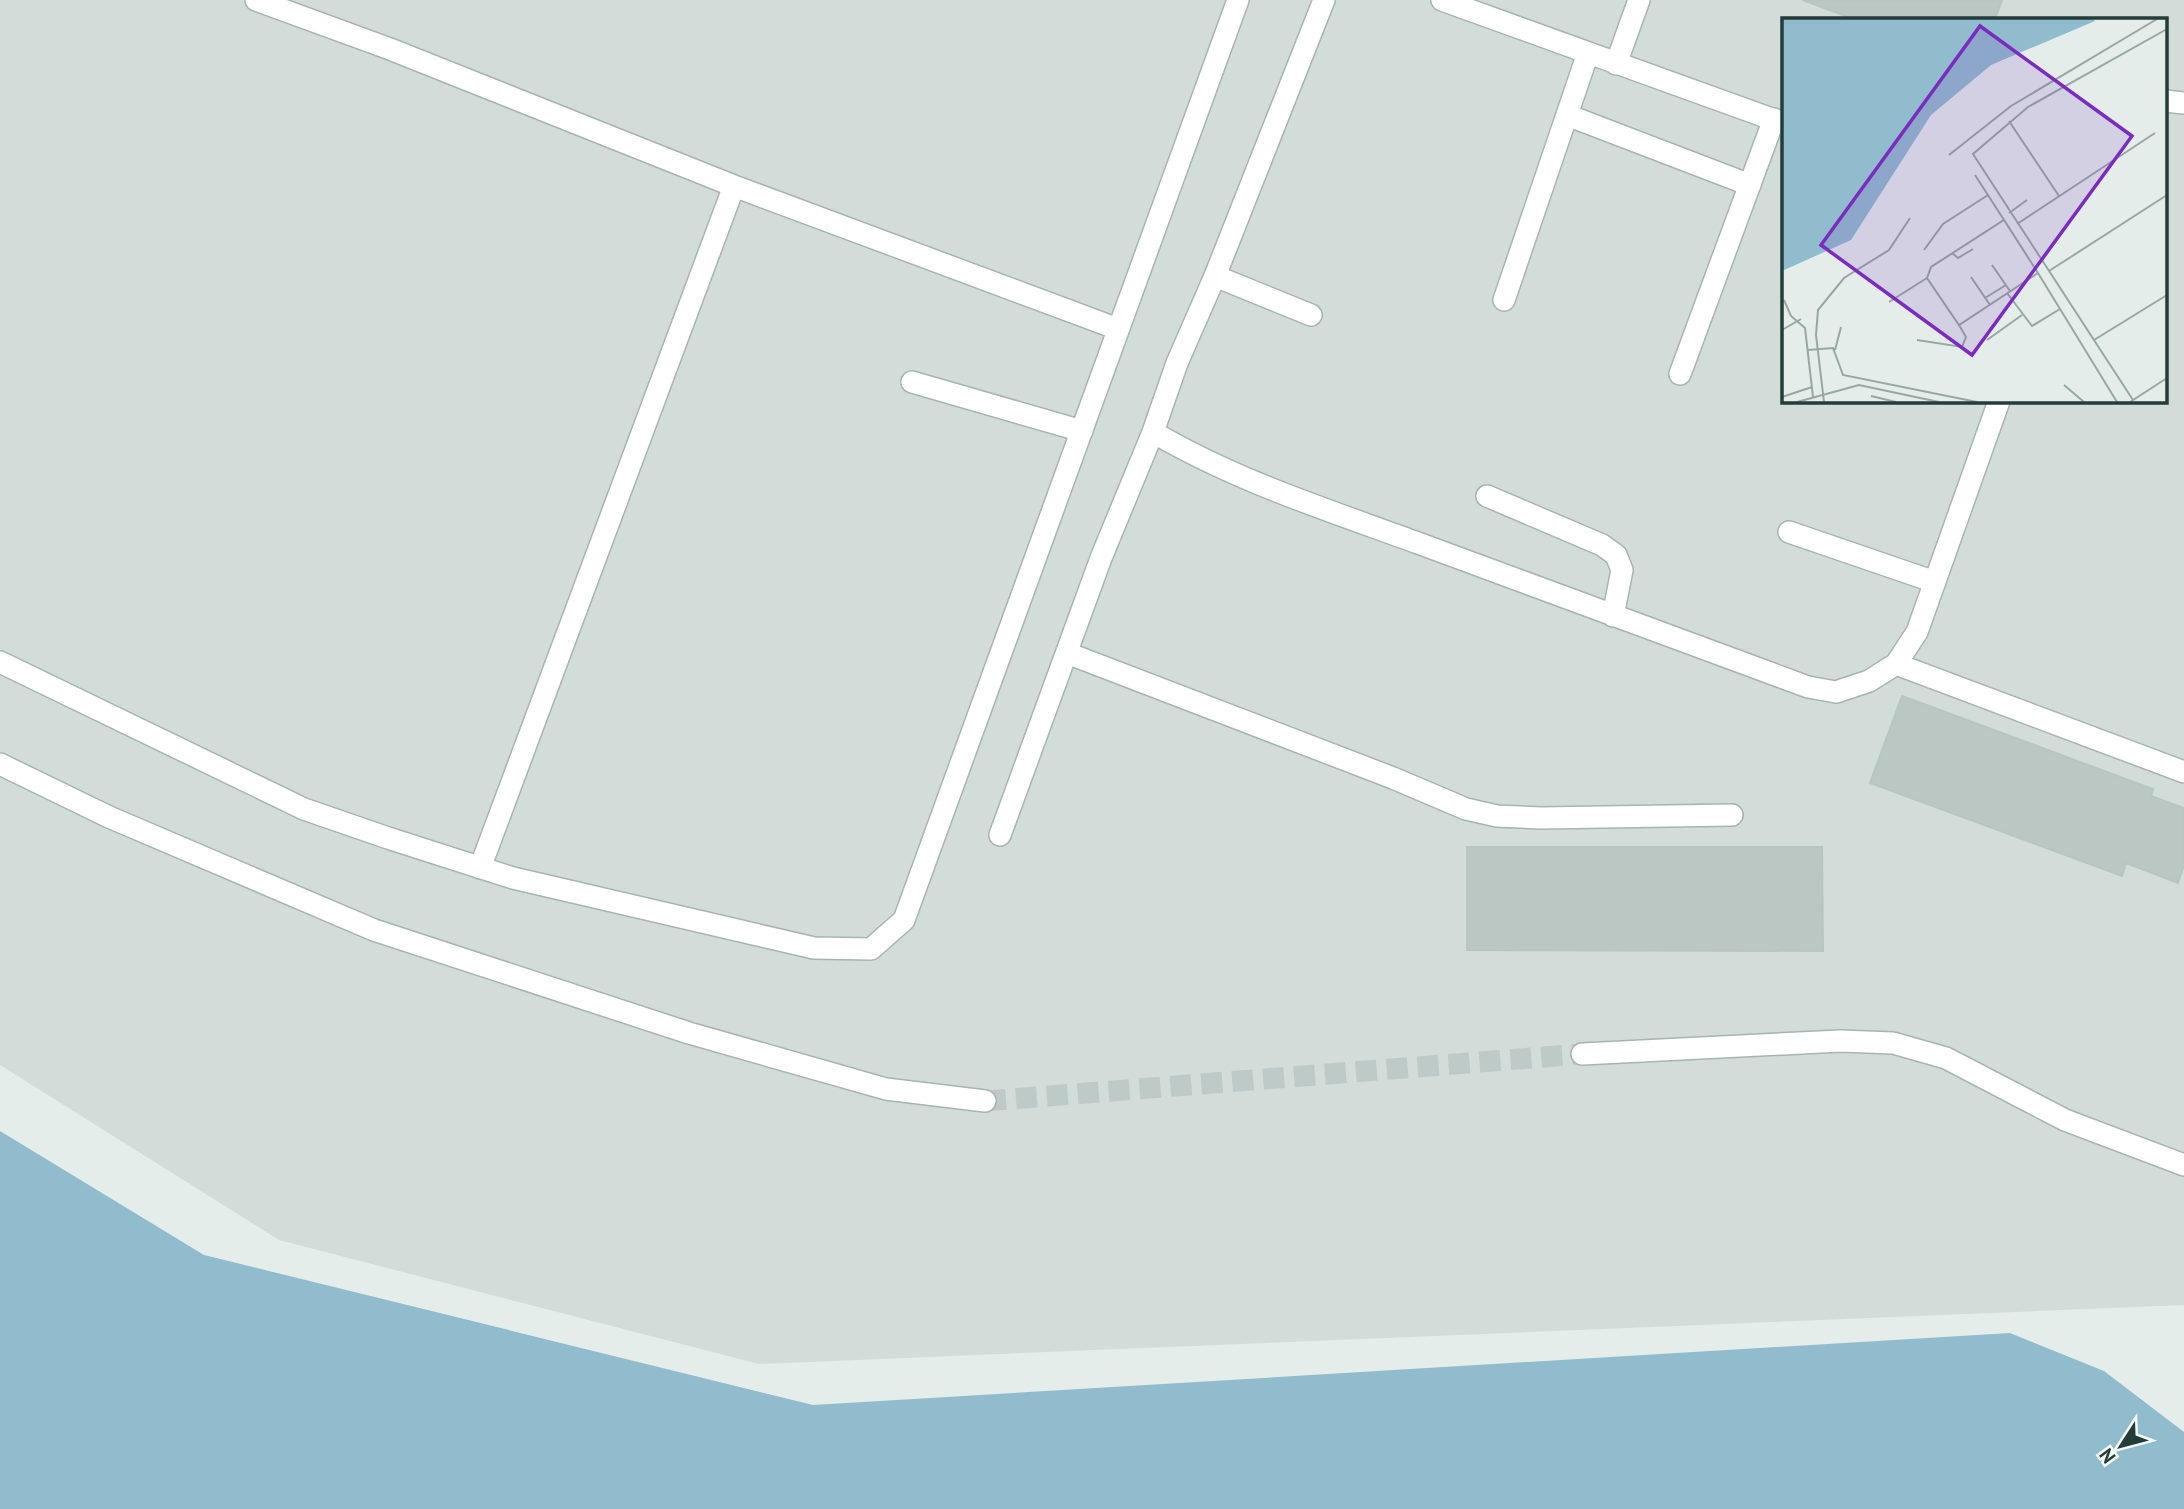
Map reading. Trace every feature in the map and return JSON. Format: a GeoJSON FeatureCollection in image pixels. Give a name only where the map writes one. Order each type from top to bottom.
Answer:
{"type":"FeatureCollection","features":[{"type":"Feature","properties":{"kind":"lane"},"geometry":{"type":"LineString","coordinates":[[256,0],[734,186],[1118,329]]}},
{"type":"Feature","properties":{"kind":"lane"},"geometry":{"type":"LineString","coordinates":[[0,662],[304,809],[480,868],[814,948],[872,949],[904,920],[1238,0]]}},
{"type":"Feature","properties":{"kind":"lane"},"geometry":{"type":"LineString","coordinates":[[1000,835],[1101,558],[1324,0]]}},
{"type":"Feature","properties":{"kind":"lane"},"geometry":{"type":"LineString","coordinates":[[1442,0],[1779,121],[1750,185],[1680,374]]}},
{"type":"Feature","properties":{"kind":"lane"},"geometry":{"type":"LineString","coordinates":[[1616,64],[1639,0]]}},
{"type":"Feature","properties":{"kind":"lane"},"geometry":{"type":"LineString","coordinates":[[1504,300],[1588,53]]}},
{"type":"Feature","properties":{"kind":"lane"},"geometry":{"type":"LineString","coordinates":[[2166,101],[2184,103]]}},
{"type":"Feature","properties":{"kind":"lane"},"geometry":{"type":"LineString","coordinates":[[1567,116],[1750,185]]}},
{"type":"Feature","properties":{"kind":"lane"},"geometry":{"type":"LineString","coordinates":[[480,868],[734,186]]}},
{"type":"Feature","properties":{"kind":"lane"},"geometry":{"type":"LineString","coordinates":[[1214,276],[1311,315]]}},
{"type":"Feature","properties":{"kind":"lane"},"geometry":{"type":"LineString","coordinates":[[912,382],[1082,430]]}},
{"type":"Feature","properties":{"kind":"lane"},"geometry":{"type":"LineString","coordinates":[[1153,432],[1189,454],[1235,475],[1808,687],[1836,692],[1869,681],[1896,664],[1917,632],[1999,402]]}},
{"type":"Feature","properties":{"kind":"lane"},"geometry":{"type":"LineString","coordinates":[[1487,496],[1602,545],[1616,555],[1622,570],[1614,616]]}},
{"type":"Feature","properties":{"kind":"lane"},"geometry":{"type":"LineString","coordinates":[[1789,532],[1935,582]]}},
{"type":"Feature","properties":{"kind":"lane"},"geometry":{"type":"LineString","coordinates":[[1067,653],[1393,778],[1466,809],[1497,816],[1541,818],[1732,815]]}},
{"type":"Feature","properties":{"kind":"lane"},"geometry":{"type":"LineString","coordinates":[[1896,664],[2184,772]]}},
{"type":"Feature","properties":{"kind":"lane"},"geometry":{"type":"LineString","coordinates":[[0,764],[109,817],[374,930],[702,1037],[886,1089],[985,1101]]}},
{"type":"Feature","properties":{"kind":"lane"},"geometry":{"type":"LineString","coordinates":[[1582,1054],[1840,1041],[1893,1043],[1946,1058],[2065,1120],[2184,1164]]}},
{"type":"Feature","properties":{"kind":"shaded area"},"geometry":{"type":"Polygon","coordinates":[[[0,0],[2184,0],[2184,1305],[759,1364],[279,1240],[0,1065],[0,0]]]}},
{"type":"Feature","properties":{"kind":"water"},"geometry":{"type":"Polygon","coordinates":[[[0,1131],[204,1255],[813,1405],[2010,1333],[2104,1371],[2184,1432],[2184,1509],[0,1509],[0,1131]]]}},
{"type":"Feature","properties":{"kind":"building"},"geometry":{"type":"Polygon","coordinates":[[[1803,0],[2002,0],[1995,18],[1850,18],[1803,0]]]}},
{"type":"Feature","properties":{"kind":"building"},"geometry":{"type":"Polygon","coordinates":[[[1902,696],[2153,789],[2151,796],[2184,808],[2184,865],[2178,883],[2126,863],[2122,876],[1870,783],[1902,696]]]}},
{"type":"Feature","properties":{"kind":"building"},"geometry":{"type":"Polygon","coordinates":[[[1467,847],[1822,847],[1823,951],[1467,950],[1467,847]]]}},
{"type":"Feature","properties":{"kind":"tunnel"},"geometry":{"type":"LineString","coordinates":[[985,1101],[1582,1054]]}}]}
